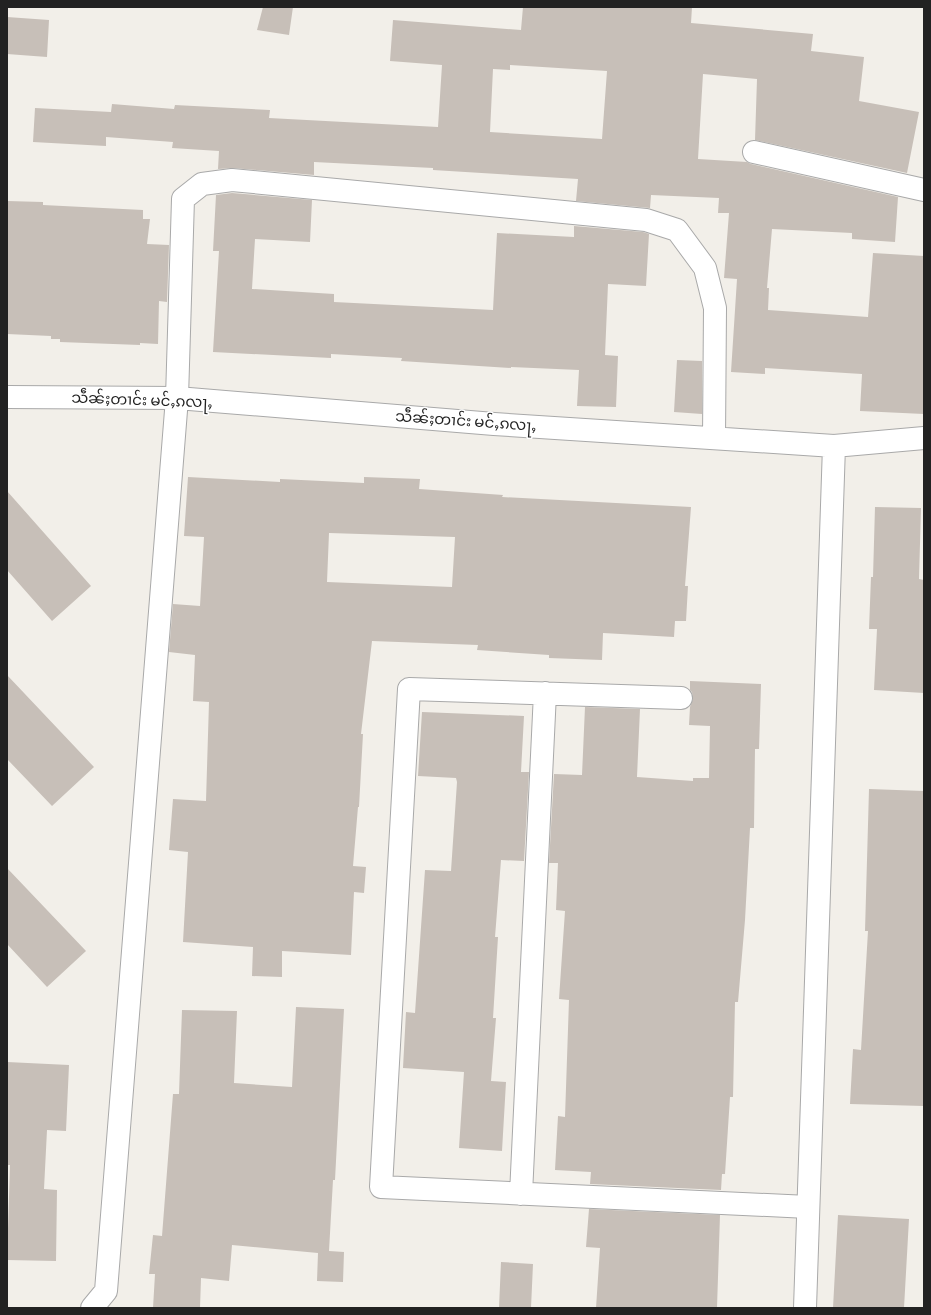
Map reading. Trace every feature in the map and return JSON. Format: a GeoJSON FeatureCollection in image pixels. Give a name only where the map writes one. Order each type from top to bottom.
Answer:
{"type":"FeatureCollection","features":[{"type":"Feature","properties":{"kind":"street"},"geometry":{"type":"LineString","coordinates":[[754,152],[924,190]]}},
{"type":"Feature","properties":{"kind":"street"},"geometry":{"type":"LineString","coordinates":[[92,1308],[106,1291],[177,398],[184,199],[202,184],[232,180],[646,220],[677,230],[705,268],[715,308],[714,438]]}},
{"type":"Feature","properties":{"kind":"street","name":"သဵၼ်ႈတၢင်း မင်ႇၵလႃႇ"},"geometry":{"type":"LineString","coordinates":[[7,397],[177,398],[494,424],[834,446],[924,438]]}},
{"type":"Feature","properties":{"kind":"street"},"geometry":{"type":"LineString","coordinates":[[805,1308],[834,446]]}},
{"type":"Feature","properties":{"kind":"street"},"geometry":{"type":"LineString","coordinates":[[681,698],[409,689],[381,1187],[808,1207]]}},
{"type":"Feature","properties":{"kind":"street"},"geometry":{"type":"LineString","coordinates":[[521,1194],[545,693]]}},
{"type":"Feature","properties":{"kind":"building"},"geometry":{"type":"Polygon","coordinates":[[[263,7],[293,7],[289,35],[257,30],[263,7]]]}},
{"type":"Feature","properties":{"kind":"building"},"geometry":{"type":"Polygon","coordinates":[[[523,7],[692,7],[691,23],[813,34],[811,51],[864,57],[859,101],[919,112],[907,173],[755,140],[757,79],[703,74],[698,159],[747,162],[898,197],[895,242],[852,239],[852,233],[772,229],[767,288],[769,288],[768,310],[868,317],[873,253],[924,256],[924,414],[860,411],[862,374],[765,368],[765,374],[731,372],[737,279],[724,278],[729,213],[718,213],[719,198],[651,195],[650,208],[576,201],[578,179],[433,170],[433,168],[314,162],[314,175],[233,168],[218,169],[219,151],[172,148],[173,142],[106,137],[106,146],[33,142],[35,108],[111,112],[112,104],[174,109],[175,105],[270,110],[269,118],[438,127],[442,65],[390,61],[393,20],[521,30],[523,7]],[[510,65],[510,70],[493,69],[490,132],[602,139],[607,71],[510,65]]]}},
{"type":"Feature","properties":{"kind":"building"},"geometry":{"type":"Polygon","coordinates":[[[7,17],[49,20],[47,57],[7,54],[7,17]]]}},
{"type":"Feature","properties":{"kind":"building"},"geometry":{"type":"Polygon","coordinates":[[[232,193],[312,200],[310,242],[255,239],[252,289],[334,294],[334,302],[493,310],[497,233],[574,237],[574,226],[643,232],[649,234],[646,286],[608,284],[605,355],[618,356],[616,407],[577,406],[579,370],[511,368],[401,361],[402,358],[331,354],[331,358],[213,352],[219,251],[213,251],[216,195],[232,193]]]}},
{"type":"Feature","properties":{"kind":"building"},"geometry":{"type":"Polygon","coordinates":[[[7,201],[43,202],[43,205],[143,210],[143,219],[150,219],[147,244],[169,245],[167,302],[159,301],[158,344],[140,343],[140,345],[60,342],[60,339],[51,339],[51,336],[7,334],[7,201]]]}},
{"type":"Feature","properties":{"kind":"building"},"geometry":{"type":"Polygon","coordinates":[[[677,360],[702,361],[702,414],[674,412],[677,360]]]}},
{"type":"Feature","properties":{"kind":"building"},"geometry":{"type":"Polygon","coordinates":[[[188,477],[280,482],[280,479],[364,483],[364,477],[420,479],[419,489],[503,495],[502,497],[691,507],[685,586],[688,586],[686,621],[675,621],[674,637],[603,633],[602,660],[549,658],[549,655],[477,650],[478,645],[372,641],[361,734],[363,734],[359,807],[353,866],[366,867],[364,893],[354,892],[351,955],[282,951],[282,977],[252,976],[253,947],[183,942],[188,852],[169,850],[173,799],[206,801],[209,702],[193,701],[195,655],[169,652],[173,604],[200,606],[204,537],[184,536],[188,477]],[[329,533],[327,582],[452,587],[455,537],[329,533]]]}},
{"type":"Feature","properties":{"kind":"building"},"geometry":{"type":"Polygon","coordinates":[[[7,491],[91,586],[52,621],[7,570],[7,491]]]}},
{"type":"Feature","properties":{"kind":"building"},"geometry":{"type":"Polygon","coordinates":[[[875,507],[921,508],[919,579],[924,580],[924,693],[874,690],[877,629],[869,629],[871,577],[873,577],[875,507]]]}},
{"type":"Feature","properties":{"kind":"building"},"geometry":{"type":"Polygon","coordinates":[[[7,675],[94,767],[52,806],[7,759],[7,675]]]}},
{"type":"Feature","properties":{"kind":"building"},"geometry":{"type":"Polygon","coordinates":[[[690,681],[761,684],[759,749],[755,749],[754,828],[750,828],[745,920],[738,1002],[735,1002],[733,1097],[730,1097],[725,1174],[722,1174],[721,1190],[590,1184],[591,1172],[555,1170],[558,1116],[565,1117],[569,1000],[559,999],[565,911],[556,910],[558,863],[549,863],[554,774],[582,775],[585,707],[640,709],[637,777],[693,781],[693,778],[709,778],[710,726],[689,725],[690,707],[693,699],[692,692],[690,690],[690,681]]]}},
{"type":"Feature","properties":{"kind":"building"},"geometry":{"type":"Polygon","coordinates":[[[422,712],[524,716],[521,772],[529,772],[524,861],[501,860],[495,937],[498,937],[493,1018],[496,1018],[491,1081],[506,1082],[502,1151],[459,1148],[464,1072],[403,1068],[406,1012],[415,1013],[425,870],[451,871],[457,782],[456,778],[418,776],[422,712]]]}},
{"type":"Feature","properties":{"kind":"building"},"geometry":{"type":"Polygon","coordinates":[[[869,789],[924,791],[924,1106],[850,1104],[853,1049],[861,1050],[868,931],[865,931],[869,789]]]}},
{"type":"Feature","properties":{"kind":"building"},"geometry":{"type":"Polygon","coordinates":[[[7,868],[86,951],[47,987],[7,944],[7,868]]]}},
{"type":"Feature","properties":{"kind":"building"},"geometry":{"type":"Polygon","coordinates":[[[296,1007],[344,1009],[335,1180],[333,1180],[329,1251],[344,1252],[343,1282],[317,1281],[318,1253],[232,1245],[229,1281],[201,1278],[200,1308],[153,1308],[155,1274],[149,1274],[153,1235],[162,1236],[173,1094],[179,1094],[182,1010],[237,1011],[234,1083],[292,1087],[296,1007]]]}},
{"type":"Feature","properties":{"kind":"building"},"geometry":{"type":"Polygon","coordinates":[[[7,1062],[69,1065],[66,1131],[47,1130],[44,1189],[57,1190],[56,1261],[7,1260],[10,1165],[7,1165],[7,1062]]]}},
{"type":"Feature","properties":{"kind":"building"},"geometry":{"type":"Polygon","coordinates":[[[589,1209],[720,1215],[717,1308],[596,1308],[600,1248],[586,1247],[589,1209]]]}},
{"type":"Feature","properties":{"kind":"building"},"geometry":{"type":"Polygon","coordinates":[[[838,1215],[909,1219],[904,1308],[833,1308],[838,1215]]]}},
{"type":"Feature","properties":{"kind":"building"},"geometry":{"type":"Polygon","coordinates":[[[501,1262],[533,1264],[531,1308],[499,1308],[501,1262]]]}}]}
